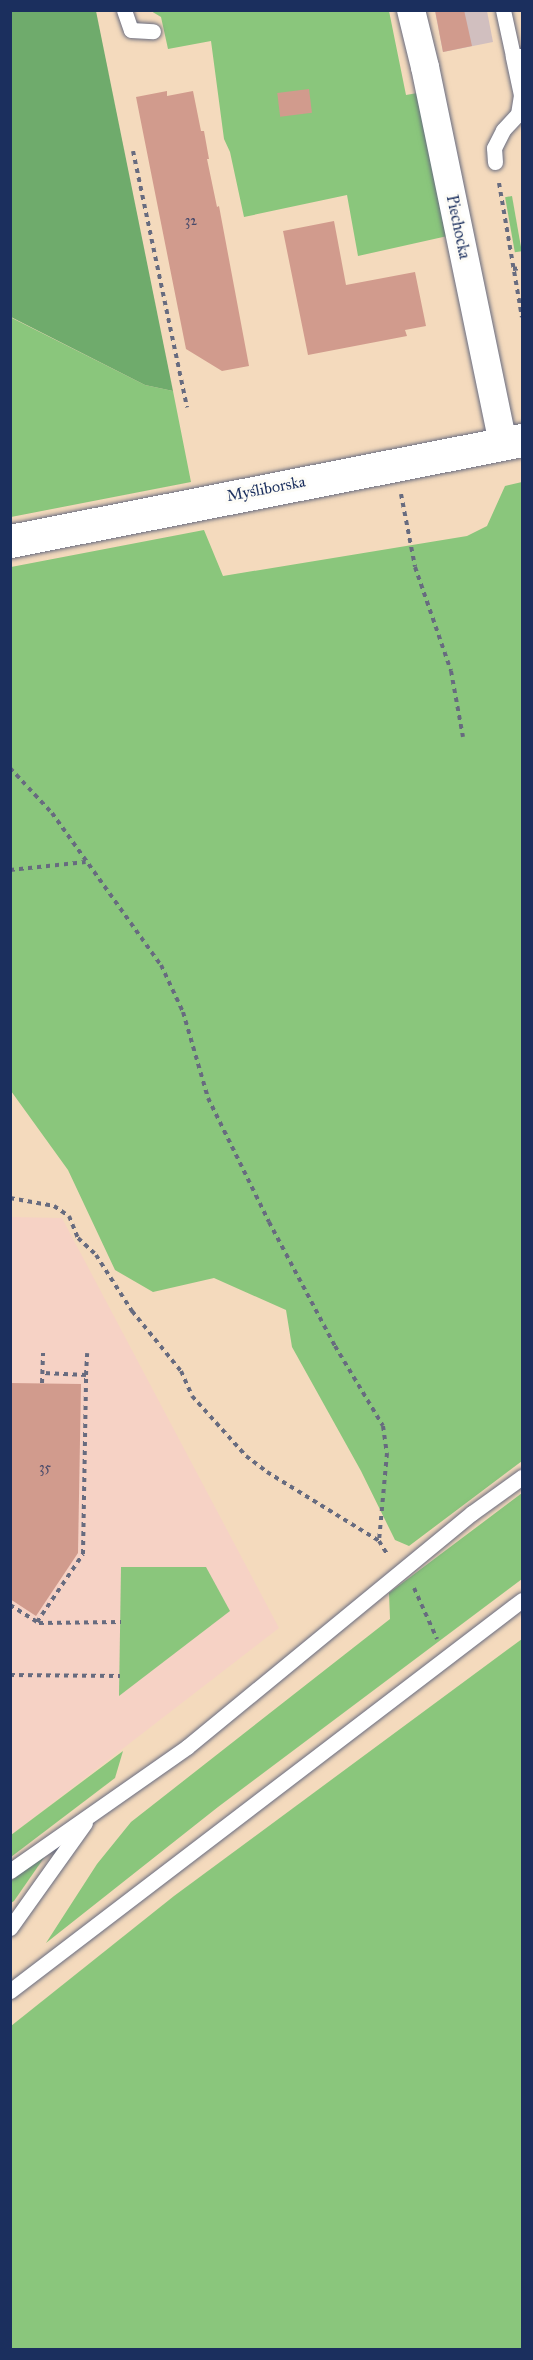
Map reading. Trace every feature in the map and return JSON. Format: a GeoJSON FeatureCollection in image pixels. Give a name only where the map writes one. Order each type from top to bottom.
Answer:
{"type":"FeatureCollection","features":[{"type":"Feature","properties":{"kind":"street","name":"Piechocka"},"geometry":{"type":"LineString","coordinates":[[411,10],[513,442]]}},
{"type":"Feature","properties":{"kind":"street","name":"Myśliborska"},"geometry":{"type":"LineString","coordinates":[[10,541],[513,442]]}},
{"type":"Feature","properties":{"kind":"lane"},"geometry":{"type":"LineString","coordinates":[[124,10],[131,30],[153,31]]}},
{"type":"Feature","properties":{"kind":"lane"},"geometry":{"type":"LineString","coordinates":[[495,162],[494,148],[503,130],[518,114],[521,95],[518,56],[503,10]]}},
{"type":"Feature","properties":{"kind":"lane"},"geometry":{"type":"LineString","coordinates":[[10,1871],[187,1747],[472,1513],[522,1477]]}},
{"type":"Feature","properties":{"kind":"lane"},"geometry":{"type":"LineString","coordinates":[[10,1991],[522,1600]]}},
{"type":"Feature","properties":{"kind":"lane"},"geometry":{"type":"LineString","coordinates":[[10,1928],[94,1811]]}},
{"type":"Feature","properties":{"kind":"path"},"geometry":{"type":"LineString","coordinates":[[133,151],[187,407]]}},
{"type":"Feature","properties":{"kind":"path"},"geometry":{"type":"LineString","coordinates":[[495,162],[522,316]]}},
{"type":"Feature","properties":{"kind":"path"},"geometry":{"type":"LineString","coordinates":[[513,269],[522,268]]}},
{"type":"Feature","properties":{"kind":"path"},"geometry":{"type":"LineString","coordinates":[[395,464],[416,567],[451,671],[463,737]]}},
{"type":"Feature","properties":{"kind":"path"},"geometry":{"type":"LineString","coordinates":[[10,768],[52,813],[161,965],[183,1012],[208,1098],[269,1222],[324,1325],[383,1426],[387,1453],[379,1541]]}},
{"type":"Feature","properties":{"kind":"path"},"geometry":{"type":"LineString","coordinates":[[10,870],[87,862]]}},
{"type":"Feature","properties":{"kind":"path"},"geometry":{"type":"LineString","coordinates":[[10,1198],[54,1206],[69,1216],[78,1238],[96,1256],[132,1311],[181,1371],[192,1396],[246,1456],[267,1472],[379,1541],[402,1570],[446,1658]]}},
{"type":"Feature","properties":{"kind":"path"},"geometry":{"type":"LineString","coordinates":[[42,1383],[44,1353]]}},
{"type":"Feature","properties":{"kind":"path"},"geometry":{"type":"LineString","coordinates":[[37,1622],[83,1554],[87,1353]]}},
{"type":"Feature","properties":{"kind":"path"},"geometry":{"type":"LineString","coordinates":[[43,1373],[86,1375]]}},
{"type":"Feature","properties":{"kind":"path"},"geometry":{"type":"LineString","coordinates":[[10,1605],[37,1622],[121,1622]]}},
{"type":"Feature","properties":{"kind":"path"},"geometry":{"type":"LineString","coordinates":[[10,1675],[120,1676]]}},
{"type":"Feature","properties":{"kind":"shaded area"},"geometry":{"type":"Polygon","coordinates":[[[435,11],[487,11],[493,42],[443,52],[435,11]]]}},
{"type":"Feature","properties":{"kind":"shaded area"},"geometry":{"type":"Polygon","coordinates":[[[11,1217],[62,1218],[279,1628],[11,1835],[11,1217]]]}},
{"type":"Feature","properties":{"kind":"green space"},"geometry":{"type":"Polygon","coordinates":[[[10,11],[96,11],[173,391],[145,385],[11,317],[10,11]]]}},
{"type":"Feature","properties":{"kind":"green space"},"geometry":{"type":"Polygon","coordinates":[[[151,11],[389,11],[406,95],[423,92],[452,235],[358,256],[347,195],[244,217],[230,152],[224,139],[211,41],[168,49],[161,17],[151,11]]]}},
{"type":"Feature","properties":{"kind":"green space"},"geometry":{"type":"Polygon","coordinates":[[[512,196],[522,251],[515,252],[505,197],[512,196]]]}},
{"type":"Feature","properties":{"kind":"green space"},"geometry":{"type":"Polygon","coordinates":[[[10,317],[145,385],[173,391],[191,482],[11,517],[10,317]]]}},
{"type":"Feature","properties":{"kind":"green space"},"geometry":{"type":"Polygon","coordinates":[[[522,482],[522,1461],[409,1546],[395,1540],[361,1471],[292,1347],[286,1310],[214,1278],[153,1292],[115,1270],[68,1170],[11,1091],[11,567],[204,530],[223,576],[467,536],[487,526],[505,486],[522,482]]]}},
{"type":"Feature","properties":{"kind":"green space"},"geometry":{"type":"Polygon","coordinates":[[[522,1493],[522,1579],[218,1807],[46,1943],[97,1864],[131,1822],[390,1619],[389,1593],[522,1493]]]}},
{"type":"Feature","properties":{"kind":"green space"},"geometry":{"type":"Polygon","coordinates":[[[121,1567],[206,1567],[230,1611],[119,1696],[121,1567]]]}},
{"type":"Feature","properties":{"kind":"green space"},"geometry":{"type":"Polygon","coordinates":[[[522,1639],[522,2349],[11,2349],[11,2026],[174,1896],[522,1639]]]}},
{"type":"Feature","properties":{"kind":"green space"},"geometry":{"type":"Polygon","coordinates":[[[123,1751],[115,1778],[11,1857],[11,1835],[123,1751]]]}},
{"type":"Feature","properties":{"kind":"green space"},"geometry":{"type":"Polygon","coordinates":[[[48,1852],[14,1901],[11,1903],[11,1881],[48,1852]]]}},
{"type":"Feature","properties":{"kind":"building"},"geometry":{"type":"Polygon","coordinates":[[[435,10],[464,10],[472,46],[443,52],[435,10]]]}},
{"type":"Feature","properties":{"kind":"building"},"geometry":{"type":"Polygon","coordinates":[[[309,89],[312,113],[280,117],[277,93],[309,89]]]}},
{"type":"Feature","properties":{"kind":"building"},"geometry":{"type":"Polygon","coordinates":[[[167,91],[167,96],[193,91],[201,131],[204,131],[209,159],[207,159],[217,207],[219,206],[249,366],[222,371],[186,349],[136,97],[167,91]]]}},
{"type":"Feature","properties":{"kind":"building"},"geometry":{"type":"Polygon","coordinates":[[[334,221],[346,285],[415,272],[426,326],[405,330],[407,336],[308,355],[283,231],[334,221]]]}},
{"type":"Feature","properties":{"kind":"building"},"geometry":{"type":"Polygon","coordinates":[[[10,1383],[81,1384],[78,1553],[36,1616],[10,1599],[10,1383]]]}}]}
